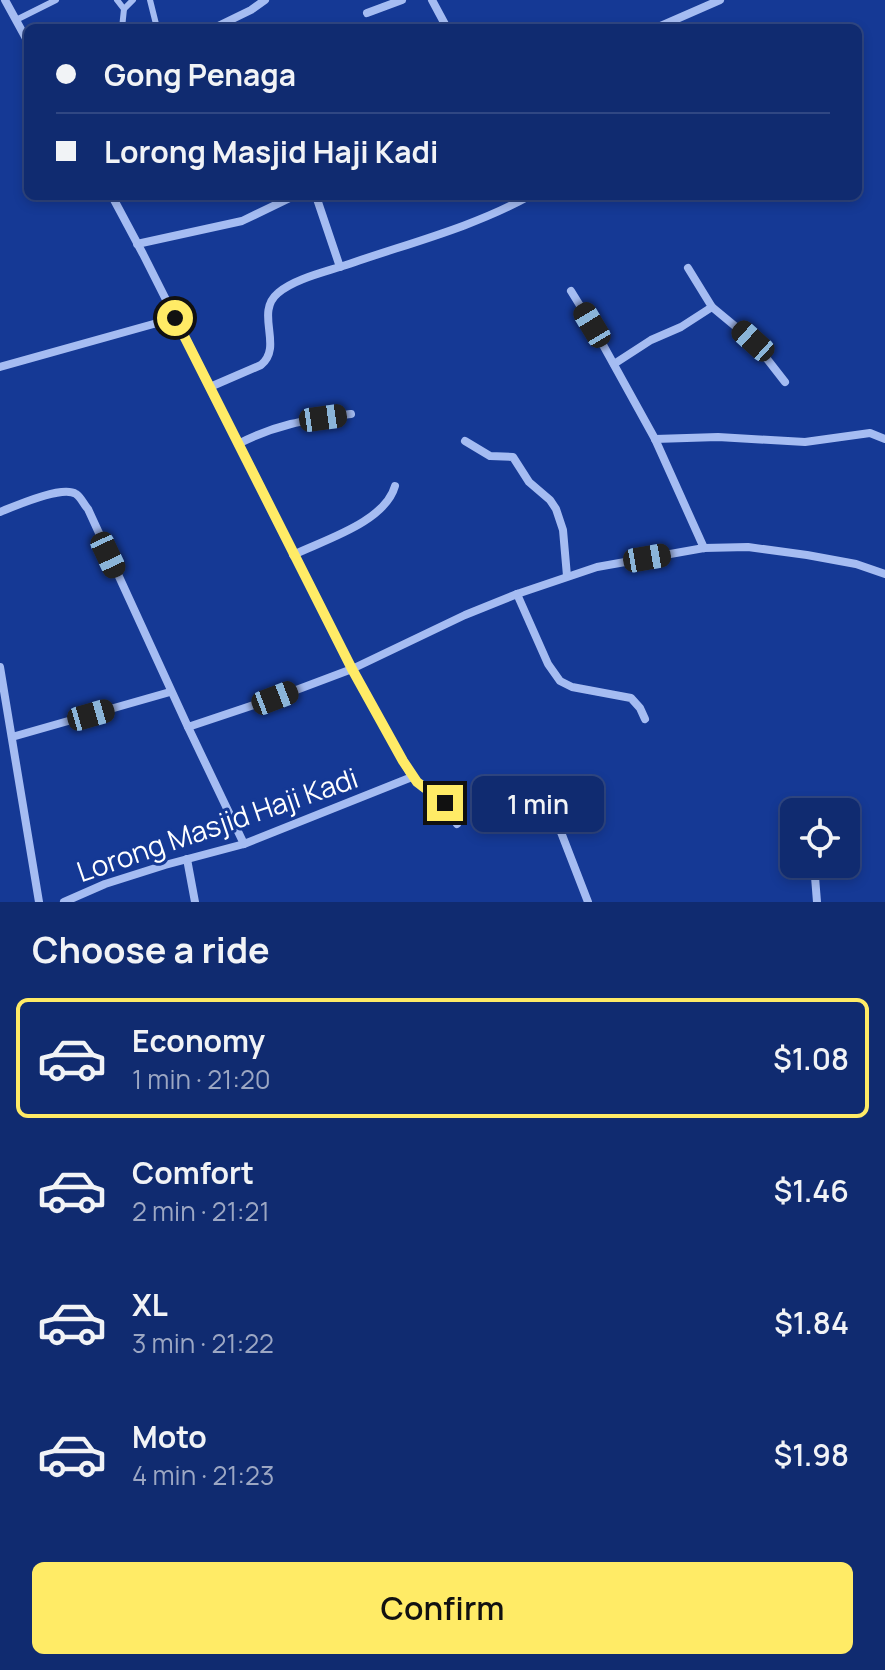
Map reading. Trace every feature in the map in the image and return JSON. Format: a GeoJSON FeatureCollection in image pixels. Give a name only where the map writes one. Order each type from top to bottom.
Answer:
{"type":"FeatureCollection","features":[{"type":"Feature","properties":{"kind":"street"},"geometry":{"type":"LineString","coordinates":[[5,0],[24,35]]}},
{"type":"Feature","properties":{"kind":"street"},"geometry":{"type":"LineString","coordinates":[[223,24],[265,0]]}},
{"type":"Feature","properties":{"kind":"street"},"geometry":{"type":"LineString","coordinates":[[367,13],[402,0]]}},
{"type":"Feature","properties":{"kind":"street"},"geometry":{"type":"LineString","coordinates":[[432,0],[445,24]]}},
{"type":"Feature","properties":{"kind":"street"},"geometry":{"type":"LineString","coordinates":[[665,24],[720,0]]}},
{"type":"Feature","properties":{"kind":"street"},"geometry":{"type":"LineString","coordinates":[[114,200],[352,669],[412,777],[440,798],[457,824]]}},
{"type":"Feature","properties":{"kind":"street"},"geometry":{"type":"LineString","coordinates":[[137,244],[242,221],[286,200]]}},
{"type":"Feature","properties":{"kind":"street"},"geometry":{"type":"LineString","coordinates":[[317,200],[340,267]]}},
{"type":"Feature","properties":{"kind":"street"},"geometry":{"type":"LineString","coordinates":[[210,387],[266,360],[271,348],[267,309],[277,293],[311,277],[437,234],[520,200]]}},
{"type":"Feature","properties":{"kind":"street"},"geometry":{"type":"LineString","coordinates":[[688,268],[712,307],[753,341],[785,382]]}},
{"type":"Feature","properties":{"kind":"street"},"geometry":{"type":"LineString","coordinates":[[571,291],[655,439],[704,548]]}},
{"type":"Feature","properties":{"kind":"street"},"geometry":{"type":"LineString","coordinates":[[614,364],[712,307]]}},
{"type":"Feature","properties":{"kind":"street"},"geometry":{"type":"LineString","coordinates":[[0,367],[175,318]]}},
{"type":"Feature","properties":{"kind":"street"},"geometry":{"type":"LineString","coordinates":[[238,444],[277,426],[351,414]]}},
{"type":"Feature","properties":{"kind":"street"},"geometry":{"type":"LineString","coordinates":[[655,439],[718,437],[805,442],[870,433],[885,439]]}},
{"type":"Feature","properties":{"kind":"street"},"geometry":{"type":"LineString","coordinates":[[465,441],[490,456],[513,457],[529,482],[550,500],[563,530],[567,576]]}},
{"type":"Feature","properties":{"kind":"street"},"geometry":{"type":"LineString","coordinates":[[293,555],[370,518],[388,502],[395,486]]}},
{"type":"Feature","properties":{"kind":"street"},"geometry":{"type":"LineString","coordinates":[[0,512],[68,491],[81,499],[244,844]]}},
{"type":"Feature","properties":{"kind":"street"},"geometry":{"type":"LineString","coordinates":[[188,727],[352,669],[465,615],[597,567],[704,548],[748,547],[856,564],[885,574]]}},
{"type":"Feature","properties":{"kind":"street"},"geometry":{"type":"LineString","coordinates":[[517,594],[548,664],[560,681],[572,687],[631,698],[645,719]]}},
{"type":"Feature","properties":{"kind":"street"},"geometry":{"type":"LineString","coordinates":[[0,667],[39,902]]}},
{"type":"Feature","properties":{"kind":"street"},"geometry":{"type":"LineString","coordinates":[[12,737],[170,692]]}},
{"type":"Feature","properties":{"kind":"street","name":"Lorong Masjid Haji Kadi"},"geometry":{"type":"LineString","coordinates":[[64,902],[105,884],[244,844],[412,777]]}},
{"type":"Feature","properties":{"kind":"street"},"geometry":{"type":"LineString","coordinates":[[552,809],[588,902]]}},
{"type":"Feature","properties":{"kind":"street"},"geometry":{"type":"LineString","coordinates":[[187,859],[195,902]]}},
{"type":"Feature","properties":{"kind":"street"},"geometry":{"type":"LineString","coordinates":[[815,878],[817,902]]}},
{"type":"Feature","properties":{"kind":"lane"},"geometry":{"type":"LineString","coordinates":[[16,20],[56,0]]}},
{"type":"Feature","properties":{"kind":"lane"},"geometry":{"type":"LineString","coordinates":[[117,0],[124,9]]}},
{"type":"Feature","properties":{"kind":"lane"},"geometry":{"type":"LineString","coordinates":[[122,24],[124,9],[133,0]]}},
{"type":"Feature","properties":{"kind":"lane"},"geometry":{"type":"LineString","coordinates":[[150,0],[156,24]]}},
{"type":"Feature","properties":{"kind":"route"},"geometry":{"type":"LineString","coordinates":[[175,318],[293,555],[403,761],[412,777],[445,803]]}}]}
